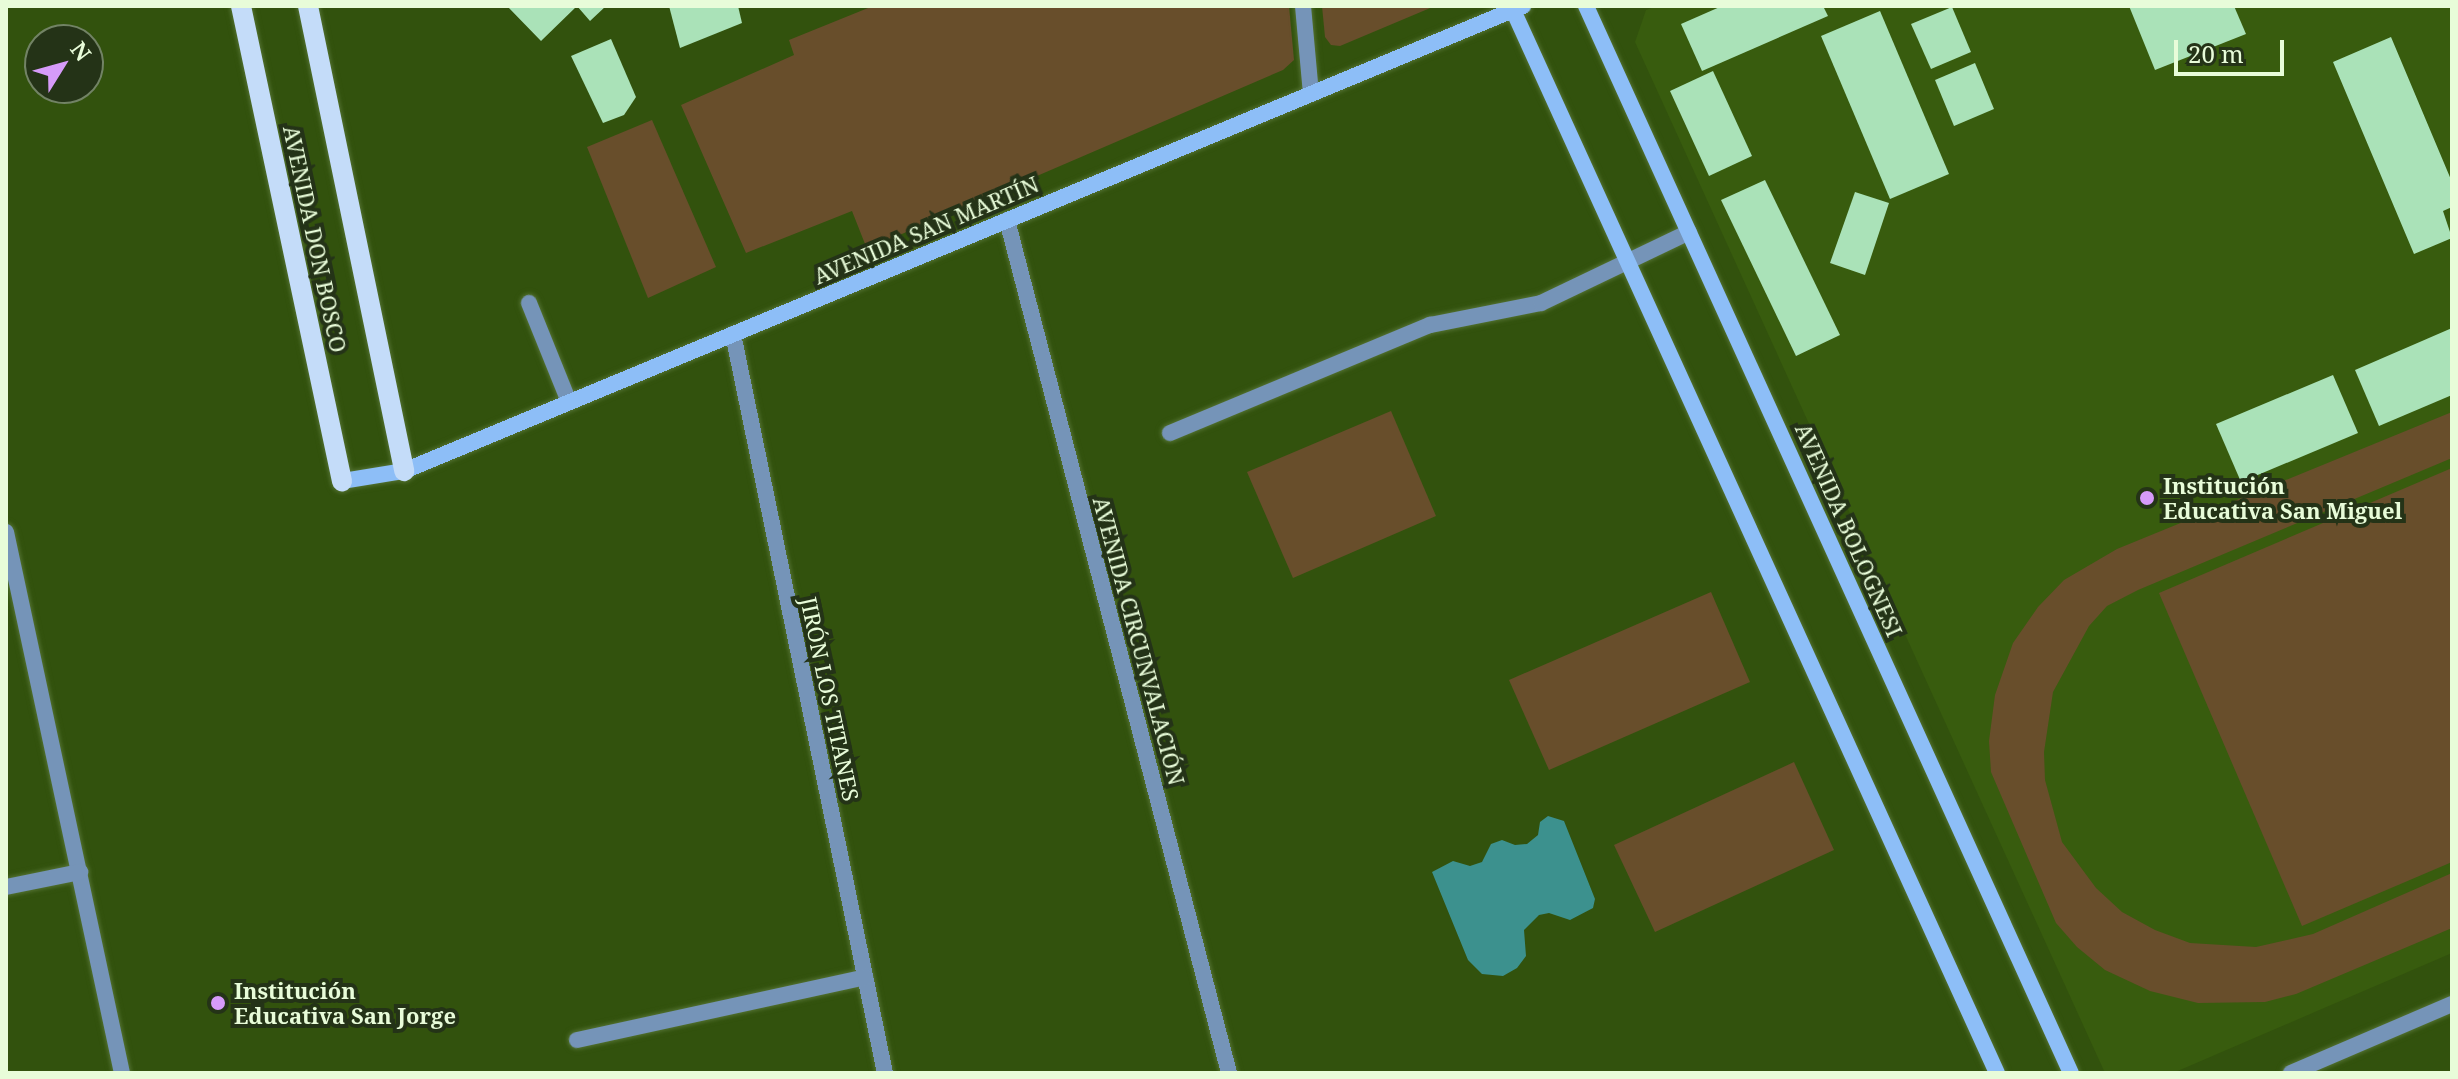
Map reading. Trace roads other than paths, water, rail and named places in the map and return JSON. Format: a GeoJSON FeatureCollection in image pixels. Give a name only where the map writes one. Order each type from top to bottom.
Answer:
{"type":"FeatureCollection","features":[{"type":"Feature","properties":{"kind":"main road","name":"AVENIDA DON BOSCO"},"geometry":{"type":"LineString","coordinates":[[241,6],[342,481]]}},
{"type":"Feature","properties":{"kind":"main road","name":"AVENIDA DON BOSCO"},"geometry":{"type":"LineString","coordinates":[[308,6],[404,471]]}},
{"type":"Feature","properties":{"kind":"main road","name":"AVENIDA BOLOGNESI"},"geometry":{"type":"LineString","coordinates":[[1586,6],[2071,1073]]}},
{"type":"Feature","properties":{"kind":"main road","name":"AVENIDA SAN MARTÍN"},"geometry":{"type":"LineString","coordinates":[[342,481],[404,471],[1518,8]]}},
{"type":"Feature","properties":{"kind":"main road"},"geometry":{"type":"LineString","coordinates":[[1518,8],[1627,262],[1997,1073]]}},
{"type":"Feature","properties":{"kind":"street"},"geometry":{"type":"LineString","coordinates":[[1303,6],[1311,94]]}},
{"type":"Feature","properties":{"kind":"street","name":"AVENIDA CIRCUNVALACIÓN"},"geometry":{"type":"LineString","coordinates":[[1007,220],[1229,1073]]}},
{"type":"Feature","properties":{"kind":"street"},"geometry":{"type":"LineString","coordinates":[[1170,433],[1430,325],[1541,303],[1689,232]]}},
{"type":"Feature","properties":{"kind":"street"},"geometry":{"type":"LineString","coordinates":[[529,303],[569,402]]}},
{"type":"Feature","properties":{"kind":"street","name":"JIRÓN LOS TITANES"},"geometry":{"type":"LineString","coordinates":[[733,334],[885,1073]]}},
{"type":"Feature","properties":{"kind":"street"},"geometry":{"type":"LineString","coordinates":[[6,532],[122,1073]]}},
{"type":"Feature","properties":{"kind":"street"},"geometry":{"type":"LineString","coordinates":[[6,615],[23,612]]}},
{"type":"Feature","properties":{"kind":"street"},"geometry":{"type":"LineString","coordinates":[[6,887],[80,872]]}},
{"type":"Feature","properties":{"kind":"street"},"geometry":{"type":"LineString","coordinates":[[577,1040],[865,977]]}},
{"type":"Feature","properties":{"kind":"street"},"geometry":{"type":"LineString","coordinates":[[2291,1073],[2452,1004]]}},
{"type":"Feature","properties":{"kind":"water"},"geometry":{"type":"Polygon","coordinates":[[[1548,816],[1564,821],[1595,899],[1593,908],[1570,920],[1549,913],[1539,915],[1524,930],[1526,956],[1517,968],[1503,976],[1482,974],[1468,960],[1432,872],[1453,861],[1470,866],[1482,862],[1491,844],[1502,840],[1515,845],[1527,844],[1538,835],[1540,822],[1548,816]]]}},
{"type":"Feature","properties":{"kind":"place","name":"Institución Educativa San Miguel"},"geometry":{"type":"Point","coordinates":[2147,498]}},
{"type":"Feature","properties":{"kind":"place","name":"Institución Educativa San Jorge"},"geometry":{"type":"Point","coordinates":[218,1003]}}]}
